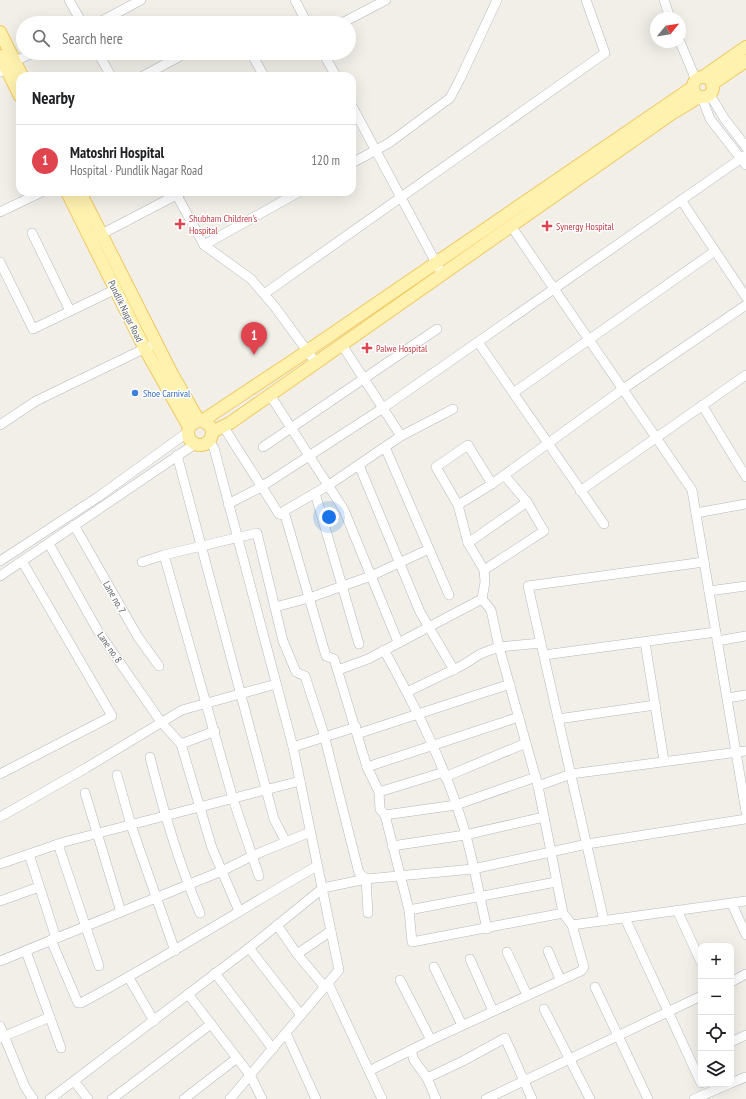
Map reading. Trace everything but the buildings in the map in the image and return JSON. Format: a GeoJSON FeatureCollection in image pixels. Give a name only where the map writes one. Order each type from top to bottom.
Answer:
{"type":"FeatureCollection","features":[{"type":"Feature","properties":{"kind":"main road"},"geometry":{"type":"LineString","coordinates":[[0,32],[4,63],[16,88]]}},
{"type":"Feature","properties":{"kind":"main road"},"geometry":{"type":"LineString","coordinates":[[746,47],[702,88],[671,114],[215,433],[205,444],[195,444],[191,441],[194,425],[307,351],[436,263],[702,88],[746,61]]}},
{"type":"Feature","properties":{"kind":"main road"},"geometry":{"type":"LineString","coordinates":[[4,63],[16,72]]}},
{"type":"Feature","properties":{"kind":"main road","name":"Pundlik Nagar Road"},"geometry":{"type":"LineString","coordinates":[[70,196],[96,237],[156,343],[194,425]]}},
{"type":"Feature","properties":{"kind":"main road","name":"Pundlik Nagar Road"},"geometry":{"type":"LineString","coordinates":[[81,196],[116,289],[145,349],[194,425]]}},
{"type":"Feature","properties":{"kind":"main road"},"geometry":{"type":"LineString","coordinates":[[194,425],[207,423],[215,433]]}},
{"type":"Feature","properties":{"kind":"street"},"geometry":{"type":"LineString","coordinates":[[69,0],[78,16]]}},
{"type":"Feature","properties":{"kind":"street"},"geometry":{"type":"LineString","coordinates":[[111,16],[141,0]]}},
{"type":"Feature","properties":{"kind":"street"},"geometry":{"type":"LineString","coordinates":[[295,0],[303,16]]}},
{"type":"Feature","properties":{"kind":"street"},"geometry":{"type":"LineString","coordinates":[[355,16],[386,0]]}},
{"type":"Feature","properties":{"kind":"street"},"geometry":{"type":"LineString","coordinates":[[356,161],[389,143],[450,98],[497,0]]}},
{"type":"Feature","properties":{"kind":"street"},"geometry":{"type":"LineString","coordinates":[[264,294],[605,53],[586,0]]}},
{"type":"Feature","properties":{"kind":"street"},"geometry":{"type":"LineString","coordinates":[[664,0],[668,12]]}},
{"type":"Feature","properties":{"kind":"street"},"geometry":{"type":"LineString","coordinates":[[683,48],[702,88],[746,147]]}},
{"type":"Feature","properties":{"kind":"street"},"geometry":{"type":"LineString","coordinates":[[4,63],[16,59]]}},
{"type":"Feature","properties":{"kind":"street"},"geometry":{"type":"LineString","coordinates":[[102,60],[109,72]]}},
{"type":"Feature","properties":{"kind":"street"},"geometry":{"type":"LineString","coordinates":[[150,72],[173,60]]}},
{"type":"Feature","properties":{"kind":"street"},"geometry":{"type":"LineString","coordinates":[[255,60],[262,72]]}},
{"type":"Feature","properties":{"kind":"street"},"geometry":{"type":"LineString","coordinates":[[327,60],[334,72]]}},
{"type":"Feature","properties":{"kind":"street"},"geometry":{"type":"LineString","coordinates":[[228,504],[262,487],[383,408],[681,200],[744,159],[710,119],[702,88]]}},
{"type":"Feature","properties":{"kind":"street"},"geometry":{"type":"LineString","coordinates":[[356,113],[442,274]]}},
{"type":"Feature","properties":{"kind":"street"},"geometry":{"type":"LineString","coordinates":[[0,211],[33,196]]}},
{"type":"Feature","properties":{"kind":"street"},"geometry":{"type":"LineString","coordinates":[[96,237],[172,196]]}},
{"type":"Feature","properties":{"kind":"street"},"geometry":{"type":"LineString","coordinates":[[180,196],[204,245],[251,279],[316,363]]}},
{"type":"Feature","properties":{"kind":"street"},"geometry":{"type":"LineString","coordinates":[[204,245],[292,196]]}},
{"type":"Feature","properties":{"kind":"street"},"geometry":{"type":"LineString","coordinates":[[681,200],[746,297]]}},
{"type":"Feature","properties":{"kind":"street"},"geometry":{"type":"LineString","coordinates":[[511,226],[692,490],[746,812]]}},
{"type":"Feature","properties":{"kind":"street"},"geometry":{"type":"LineString","coordinates":[[32,232],[70,311]]}},
{"type":"Feature","properties":{"kind":"street"},"geometry":{"type":"LineString","coordinates":[[513,393],[715,251]]}},
{"type":"Feature","properties":{"kind":"street"},"geometry":{"type":"LineString","coordinates":[[0,262],[34,328],[116,289]]}},
{"type":"Feature","properties":{"kind":"street"},"geometry":{"type":"LineString","coordinates":[[458,505],[492,484],[623,389],[746,305]]}},
{"type":"Feature","properties":{"kind":"street"},"geometry":{"type":"LineString","coordinates":[[263,447],[437,329]]}},
{"type":"Feature","properties":{"kind":"street"},"geometry":{"type":"LineString","coordinates":[[478,342],[604,524]]}},
{"type":"Feature","properties":{"kind":"street"},"geometry":{"type":"LineString","coordinates":[[0,425],[36,401],[156,343]]}},
{"type":"Feature","properties":{"kind":"street"},"geometry":{"type":"LineString","coordinates":[[342,345],[401,436]]}},
{"type":"Feature","properties":{"kind":"street"},"geometry":{"type":"LineString","coordinates":[[580,490],[702,405],[745,378]]}},
{"type":"Feature","properties":{"kind":"street"},"geometry":{"type":"LineString","coordinates":[[270,395],[344,510],[398,642]]}},
{"type":"Feature","properties":{"kind":"street"},"geometry":{"type":"LineString","coordinates":[[702,405],[746,477]]}},
{"type":"Feature","properties":{"kind":"street"},"geometry":{"type":"LineString","coordinates":[[279,514],[329,485],[401,436],[454,409]]}},
{"type":"Feature","properties":{"kind":"street"},"geometry":{"type":"LineString","coordinates":[[0,561],[104,493],[194,425]]}},
{"type":"Feature","properties":{"kind":"street"},"geometry":{"type":"LineString","coordinates":[[215,433],[262,487],[279,514],[285,515],[326,656],[334,659],[357,730],[367,767],[379,792],[380,809],[385,815],[399,876],[409,910],[412,942],[487,929],[563,913]]}},
{"type":"Feature","properties":{"kind":"street"},"geometry":{"type":"LineString","coordinates":[[215,433],[214,448],[293,747],[339,970],[230,1099]]}},
{"type":"Feature","properties":{"kind":"street"},"geometry":{"type":"LineString","coordinates":[[0,576],[195,444]]}},
{"type":"Feature","properties":{"kind":"street"},"geometry":{"type":"LineString","coordinates":[[369,1072],[431,1040],[584,967],[572,925],[563,913],[537,781],[499,647],[491,610],[482,599],[485,582],[484,570],[468,543],[458,505],[436,467],[468,445],[492,484]]}},
{"type":"Feature","properties":{"kind":"street"},"geometry":{"type":"LineString","coordinates":[[385,447],[449,595]]}},
{"type":"Feature","properties":{"kind":"street"},"geometry":{"type":"LineString","coordinates":[[178,455],[266,791],[274,819],[286,842]]}},
{"type":"Feature","properties":{"kind":"street"},"geometry":{"type":"LineString","coordinates":[[359,464],[420,612],[454,670]]}},
{"type":"Feature","properties":{"kind":"street"},"geometry":{"type":"LineString","coordinates":[[484,570],[544,531],[527,502],[504,475]]}},
{"type":"Feature","properties":{"kind":"street"},"geometry":{"type":"LineString","coordinates":[[315,492],[359,644]]}},
{"type":"Feature","properties":{"kind":"street"},"geometry":{"type":"LineString","coordinates":[[104,493],[110,501]]}},
{"type":"Feature","properties":{"kind":"street"},"geometry":{"type":"LineString","coordinates":[[468,543],[527,502]]}},
{"type":"Feature","properties":{"kind":"street"},"geometry":{"type":"LineString","coordinates":[[696,513],[746,504]]}},
{"type":"Feature","properties":{"kind":"street","name":"Lane no. 7"},"geometry":{"type":"LineString","coordinates":[[74,526],[138,637],[159,666]]}},
{"type":"Feature","properties":{"kind":"street"},"geometry":{"type":"LineString","coordinates":[[142,562],[164,555],[257,533],[289,657],[296,672],[305,676],[325,737],[359,873],[366,879],[368,913]]}},
{"type":"Feature","properties":{"kind":"street","name":"Lane no. 8"},"geometry":{"type":"LineString","coordinates":[[49,544],[98,631],[161,722],[182,744]]}},
{"type":"Feature","properties":{"kind":"street"},"geometry":{"type":"LineString","coordinates":[[275,607],[309,598],[371,576],[429,549]]}},
{"type":"Feature","properties":{"kind":"street"},"geometry":{"type":"LineString","coordinates":[[164,555],[233,799],[259,876]]}},
{"type":"Feature","properties":{"kind":"street"},"geometry":{"type":"LineString","coordinates":[[0,774],[112,716],[22,561]]}},
{"type":"Feature","properties":{"kind":"street"},"geometry":{"type":"LineString","coordinates":[[604,921],[528,586],[704,562]]}},
{"type":"Feature","properties":{"kind":"street"},"geometry":{"type":"LineString","coordinates":[[709,591],[746,586]]}},
{"type":"Feature","properties":{"kind":"street"},"geometry":{"type":"LineString","coordinates":[[338,670],[368,659],[428,626],[482,599]]}},
{"type":"Feature","properties":{"kind":"street"},"geometry":{"type":"LineString","coordinates":[[544,655],[645,642],[746,636]]}},
{"type":"Feature","properties":{"kind":"street"},"geometry":{"type":"LineString","coordinates":[[645,642],[664,762]]}},
{"type":"Feature","properties":{"kind":"street"},"geometry":{"type":"LineString","coordinates":[[407,692],[454,670],[480,654],[499,647],[541,643]]}},
{"type":"Feature","properties":{"kind":"street"},"geometry":{"type":"LineString","coordinates":[[384,650],[418,714],[445,775],[465,835],[487,929]]}},
{"type":"Feature","properties":{"kind":"street"},"geometry":{"type":"LineString","coordinates":[[0,817],[182,710],[276,684]]}},
{"type":"Feature","properties":{"kind":"street"},"geometry":{"type":"LineString","coordinates":[[293,747],[325,737],[418,714],[510,684]]}},
{"type":"Feature","properties":{"kind":"street"},"geometry":{"type":"LineString","coordinates":[[727,698],[746,695]]}},
{"type":"Feature","properties":{"kind":"street"},"geometry":{"type":"LineString","coordinates":[[558,720],[655,705]]}},
{"type":"Feature","properties":{"kind":"street"},"geometry":{"type":"LineString","coordinates":[[367,767],[519,716]]}},
{"type":"Feature","properties":{"kind":"street"},"geometry":{"type":"LineString","coordinates":[[215,731],[182,744],[199,807],[222,871],[239,911]]}},
{"type":"Feature","properties":{"kind":"street"},"geometry":{"type":"LineString","coordinates":[[379,792],[445,775],[526,743]]}},
{"type":"Feature","properties":{"kind":"street"},"geometry":{"type":"LineString","coordinates":[[385,815],[456,805],[537,781],[570,774],[746,751]]}},
{"type":"Feature","properties":{"kind":"street"},"geometry":{"type":"LineString","coordinates":[[150,757],[164,816],[200,913]]}},
{"type":"Feature","properties":{"kind":"street"},"geometry":{"type":"LineString","coordinates":[[117,775],[131,825],[155,898],[175,951]]}},
{"type":"Feature","properties":{"kind":"street"},"geometry":{"type":"LineString","coordinates":[[0,864],[58,844],[300,781]]}},
{"type":"Feature","properties":{"kind":"street"},"geometry":{"type":"LineString","coordinates":[[85,793],[96,834],[121,912]]}},
{"type":"Feature","properties":{"kind":"street"},"geometry":{"type":"LineString","coordinates":[[392,846],[465,835],[544,817]]}},
{"type":"Feature","properties":{"kind":"street"},"geometry":{"type":"LineString","coordinates":[[50,1099],[249,948],[323,888],[366,879],[473,869],[587,844],[746,819]]}},
{"type":"Feature","properties":{"kind":"street"},"geometry":{"type":"LineString","coordinates":[[0,962],[222,871],[252,856],[310,832]]}},
{"type":"Feature","properties":{"kind":"street"},"geometry":{"type":"LineString","coordinates":[[58,844],[100,966]]}},
{"type":"Feature","properties":{"kind":"street"},"geometry":{"type":"LineString","coordinates":[[28,854],[54,939],[80,1004],[129,978],[239,911],[317,866]]}},
{"type":"Feature","properties":{"kind":"street"},"geometry":{"type":"LineString","coordinates":[[409,910],[480,898],[556,882]]}},
{"type":"Feature","properties":{"kind":"street"},"geometry":{"type":"LineString","coordinates":[[0,901],[39,887]]}},
{"type":"Feature","properties":{"kind":"street"},"geometry":{"type":"LineString","coordinates":[[572,925],[746,901]]}},
{"type":"Feature","properties":{"kind":"street"},"geometry":{"type":"LineString","coordinates":[[732,904],[746,935]]}},
{"type":"Feature","properties":{"kind":"street"},"geometry":{"type":"LineString","coordinates":[[676,910],[698,956]]}},
{"type":"Feature","properties":{"kind":"street"},"geometry":{"type":"LineString","coordinates":[[625,918],[698,1076]]}},
{"type":"Feature","properties":{"kind":"street"},"geometry":{"type":"LineString","coordinates":[[278,925],[297,954],[326,985],[382,1099]]}},
{"type":"Feature","properties":{"kind":"street"},"geometry":{"type":"LineString","coordinates":[[297,954],[331,931]]}},
{"type":"Feature","properties":{"kind":"street"},"geometry":{"type":"LineString","coordinates":[[249,948],[301,1015]]}},
{"type":"Feature","properties":{"kind":"street"},"geometry":{"type":"LineString","coordinates":[[26,951],[61,1048]]}},
{"type":"Feature","properties":{"kind":"street"},"geometry":{"type":"LineString","coordinates":[[548,951],[560,979]]}},
{"type":"Feature","properties":{"kind":"street"},"geometry":{"type":"LineString","coordinates":[[507,952],[527,995]]}},
{"type":"Feature","properties":{"kind":"street"},"geometry":{"type":"LineString","coordinates":[[470,959],[493,1011]]}},
{"type":"Feature","properties":{"kind":"street"},"geometry":{"type":"LineString","coordinates":[[434,967],[462,1026]]}},
{"type":"Feature","properties":{"kind":"street"},"geometry":{"type":"LineString","coordinates":[[215,973],[273,1049]]}},
{"type":"Feature","properties":{"kind":"street"},"geometry":{"type":"LineString","coordinates":[[734,980],[746,974]]}},
{"type":"Feature","properties":{"kind":"street"},"geometry":{"type":"LineString","coordinates":[[129,978],[154,1021]]}},
{"type":"Feature","properties":{"kind":"street"},"geometry":{"type":"LineString","coordinates":[[400,980],[431,1040]]}},
{"type":"Feature","properties":{"kind":"street"},"geometry":{"type":"LineString","coordinates":[[595,987],[648,1099]]}},
{"type":"Feature","properties":{"kind":"street"},"geometry":{"type":"LineString","coordinates":[[188,994],[250,1075],[262,1099]]}},
{"type":"Feature","properties":{"kind":"street"},"geometry":{"type":"LineString","coordinates":[[486,1099],[698,997]]}},
{"type":"Feature","properties":{"kind":"street"},"geometry":{"type":"LineString","coordinates":[[544,1010],[590,1099]]}},
{"type":"Feature","properties":{"kind":"street"},"geometry":{"type":"LineString","coordinates":[[2,1037],[50,1017]]}},
{"type":"Feature","properties":{"kind":"street"},"geometry":{"type":"LineString","coordinates":[[112,1099],[211,1024]]}},
{"type":"Feature","properties":{"kind":"street"},"geometry":{"type":"LineString","coordinates":[[0,1026],[2,1037],[25,1087],[33,1099]]}},
{"type":"Feature","properties":{"kind":"street"},"geometry":{"type":"LineString","coordinates":[[286,1033],[316,1099]]}},
{"type":"Feature","properties":{"kind":"street"},"geometry":{"type":"LineString","coordinates":[[734,1041],[746,1035]]}},
{"type":"Feature","properties":{"kind":"street"},"geometry":{"type":"LineString","coordinates":[[427,1078],[463,1061],[504,1038],[532,1099]]}},
{"type":"Feature","properties":{"kind":"street"},"geometry":{"type":"LineString","coordinates":[[411,1050],[414,1060],[427,1078],[436,1099]]}},
{"type":"Feature","properties":{"kind":"street"},"geometry":{"type":"LineString","coordinates":[[184,1099],[237,1058]]}},
{"type":"Feature","properties":{"kind":"street"},"geometry":{"type":"LineString","coordinates":[[734,1082],[746,1077]]}},
{"type":"Feature","properties":{"kind":"street"},"geometry":{"type":"LineString","coordinates":[[74,1081],[88,1099]]}},
{"type":"Feature","properties":{"kind":"street"},"geometry":{"type":"LineString","coordinates":[[694,1099],[707,1096],[724,1087]]}},
{"type":"Feature","properties":{"kind":"place","name":"Shubham Children's Hospital"},"geometry":{"type":"Point","coordinates":[180,224]}},
{"type":"Feature","properties":{"kind":"place","name":"Synergy Hospital"},"geometry":{"type":"Point","coordinates":[547,226]}},
{"type":"Feature","properties":{"kind":"place","name":"Palwe Hospital"},"geometry":{"type":"Point","coordinates":[367,348]}},
{"type":"Feature","properties":{"kind":"place","name":"Matoshri Hospital"},"geometry":{"type":"Point","coordinates":[254,355]}},
{"type":"Feature","properties":{"kind":"place","name":"Shoe Carnival"},"geometry":{"type":"Point","coordinates":[135,393]}}]}
